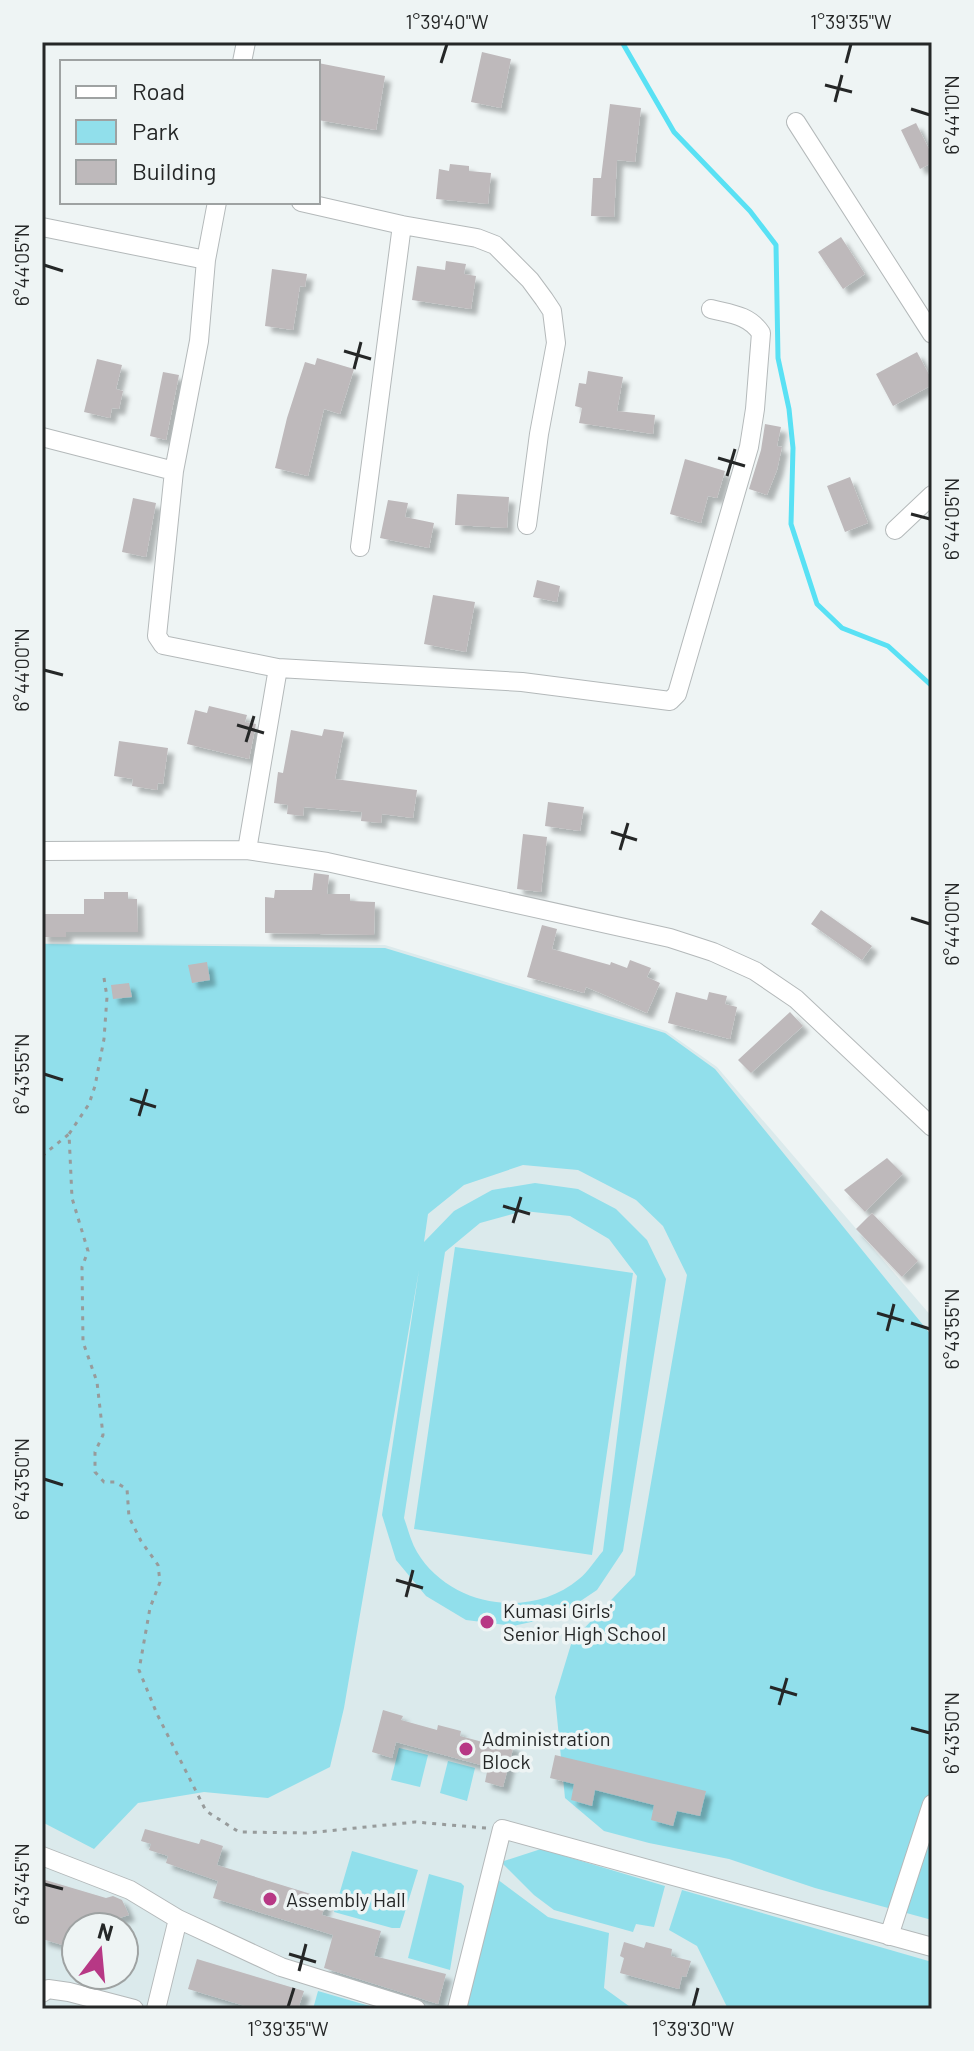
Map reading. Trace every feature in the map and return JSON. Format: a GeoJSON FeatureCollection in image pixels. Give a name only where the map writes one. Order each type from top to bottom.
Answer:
{"type":"FeatureCollection","features":[{"type":"Feature","properties":{"kind":"street"},"geometry":{"type":"LineString","coordinates":[[796,122],[932,334]]}},
{"type":"Feature","properties":{"kind":"street"},"geometry":{"type":"LineString","coordinates":[[217,204],[206,260],[199,341],[174,471],[159,640],[163,645],[278,668],[522,682],[670,701],[677,694],[749,447],[755,409],[761,333],[754,323],[744,317],[711,309]]}},
{"type":"Feature","properties":{"kind":"street"},"geometry":{"type":"LineString","coordinates":[[310,204],[477,238],[495,245],[530,280],[552,311],[556,343],[539,434],[527,525]]}},
{"type":"Feature","properties":{"kind":"street"},"geometry":{"type":"LineString","coordinates":[[360,547],[402,225]]}},
{"type":"Feature","properties":{"kind":"street"},"geometry":{"type":"LineString","coordinates":[[42,227],[206,260]]}},
{"type":"Feature","properties":{"kind":"street"},"geometry":{"type":"LineString","coordinates":[[42,437],[174,471]]}},
{"type":"Feature","properties":{"kind":"street"},"geometry":{"type":"LineString","coordinates":[[895,530],[932,495]]}},
{"type":"Feature","properties":{"kind":"street"},"geometry":{"type":"LineString","coordinates":[[247,850],[278,668]]}},
{"type":"Feature","properties":{"kind":"street"},"geometry":{"type":"LineString","coordinates":[[42,851],[247,850],[341,865],[670,938],[713,952],[755,971],[796,999],[932,1127]]}},
{"type":"Feature","properties":{"kind":"street"},"geometry":{"type":"LineString","coordinates":[[889,1936],[932,1804]]}},
{"type":"Feature","properties":{"kind":"street"},"geometry":{"type":"LineString","coordinates":[[457,2009],[502,1829],[932,1947]]}},
{"type":"Feature","properties":{"kind":"street"},"geometry":{"type":"LineString","coordinates":[[42,1856],[130,1890],[178,1919],[281,1967],[416,2009]]}},
{"type":"Feature","properties":{"kind":"street"},"geometry":{"type":"LineString","coordinates":[[156,2009],[178,1919]]}},
{"type":"Feature","properties":{"kind":"street"},"geometry":{"type":"LineString","coordinates":[[42,1993],[48,1989],[69,1992],[134,2009]]}},
{"type":"Feature","properties":{"kind":"path"},"geometry":{"type":"LineString","coordinates":[[42,1156],[69,1134],[89,1104],[105,1025],[107,997],[104,978]]}},
{"type":"Feature","properties":{"kind":"path"},"geometry":{"type":"LineString","coordinates":[[69,1134],[72,1198],[88,1251],[82,1267],[85,1314],[82,1334],[97,1382],[103,1435],[95,1452],[95,1472],[104,1482],[115,1482],[127,1489],[129,1517],[158,1565],[160,1582],[150,1608],[139,1670],[157,1714],[206,1811],[239,1832],[307,1833],[415,1822],[502,1829]]}},
{"type":"Feature","properties":{"kind":"shaded area","name":"Kumasi Girls' Senior High School"},"geometry":{"type":"Polygon","coordinates":[[[42,943],[385,945],[666,1031],[717,1067],[932,1317],[932,2009],[42,2009],[42,943]]]}},
{"type":"Feature","properties":{"kind":"green space","name":"Kumasi Girls' Senior High School"},"geometry":{"type":"Polygon","coordinates":[[[42,944],[385,948],[665,1033],[715,1069],[932,1336],[932,1920],[815,1888],[729,1859],[604,1831],[565,1798],[555,1697],[572,1641],[635,1575],[687,1275],[663,1226],[636,1200],[578,1170],[523,1165],[464,1185],[428,1214],[424,1242],[454,1211],[492,1190],[535,1183],[578,1189],[616,1209],[647,1240],[666,1279],[623,1551],[597,1590],[558,1616],[513,1626],[466,1620],[426,1596],[396,1560],[382,1515],[419,1270],[344,1708],[330,1767],[268,1798],[204,1792],[138,1803],[94,1849],[42,1822],[42,944]],[[524,1211],[480,1223],[445,1252],[404,1518],[415,1548],[431,1571],[470,1596],[492,1602],[538,1600],[559,1592],[582,1576],[603,1551],[637,1276],[609,1239],[570,1216],[524,1211]]]}},
{"type":"Feature","properties":{"kind":"green space"},"geometry":{"type":"Polygon","coordinates":[[[455,1247],[633,1273],[592,1555],[414,1529],[455,1247]]]}},
{"type":"Feature","properties":{"kind":"green space"},"geometry":{"type":"Polygon","coordinates":[[[399,1748],[428,1755],[420,1787],[391,1780],[399,1748]]]}},
{"type":"Feature","properties":{"kind":"green space"},"geometry":{"type":"Polygon","coordinates":[[[448,1761],[475,1768],[467,1801],[440,1793],[448,1761]]]}},
{"type":"Feature","properties":{"kind":"green space"},"geometry":{"type":"Polygon","coordinates":[[[541,1849],[665,1886],[654,1927],[636,1924],[633,1932],[554,1910],[501,1862],[541,1849]]]}},
{"type":"Feature","properties":{"kind":"green space"},"geometry":{"type":"Polygon","coordinates":[[[352,1851],[418,1870],[400,1928],[334,1912],[352,1851]]]}},
{"type":"Feature","properties":{"kind":"green space"},"geometry":{"type":"Polygon","coordinates":[[[429,1874],[464,1886],[450,1970],[408,1958],[429,1874]]]}},
{"type":"Feature","properties":{"kind":"green space"},"geometry":{"type":"Polygon","coordinates":[[[493,1876],[548,1917],[609,1933],[604,1988],[633,2009],[465,2009],[493,1876]]]}},
{"type":"Feature","properties":{"kind":"green space"},"geometry":{"type":"Polygon","coordinates":[[[682,1890],[932,1962],[932,2009],[728,2009],[697,1946],[669,1930],[682,1890]]]}},
{"type":"Feature","properties":{"kind":"green space"},"geometry":{"type":"Polygon","coordinates":[[[318,1991],[380,2009],[313,2009],[318,1991]]]}},
{"type":"Feature","properties":{"kind":"building"},"geometry":{"type":"Polygon","coordinates":[[[482,52],[511,59],[501,108],[471,102],[482,52]]]}},
{"type":"Feature","properties":{"kind":"building"},"geometry":{"type":"Polygon","coordinates":[[[320,63],[385,76],[376,130],[320,120],[320,63]]]}},
{"type":"Feature","properties":{"kind":"building"},"geometry":{"type":"Polygon","coordinates":[[[610,104],[641,108],[635,162],[617,160],[614,217],[591,216],[593,178],[601,178],[610,104]]]}},
{"type":"Feature","properties":{"kind":"building"},"geometry":{"type":"Polygon","coordinates":[[[916,123],[932,155],[932,163],[920,169],[901,130],[916,123]]]}},
{"type":"Feature","properties":{"kind":"building"},"geometry":{"type":"Polygon","coordinates":[[[450,164],[469,166],[469,171],[491,173],[488,204],[436,199],[439,169],[449,171],[450,164]]]}},
{"type":"Feature","properties":{"kind":"building"},"geometry":{"type":"Polygon","coordinates":[[[841,237],[865,274],[843,289],[818,252],[841,237]]]}},
{"type":"Feature","properties":{"kind":"building"},"geometry":{"type":"Polygon","coordinates":[[[446,261],[466,264],[464,274],[476,276],[471,309],[412,300],[417,266],[445,270],[446,261]]]}},
{"type":"Feature","properties":{"kind":"building"},"geometry":{"type":"Polygon","coordinates":[[[272,269],[307,274],[305,287],[300,286],[293,330],[265,326],[272,269]]]}},
{"type":"Feature","properties":{"kind":"building"},"geometry":{"type":"Polygon","coordinates":[[[917,352],[932,385],[893,406],[876,374],[917,352]]]}},
{"type":"Feature","properties":{"kind":"building"},"geometry":{"type":"Polygon","coordinates":[[[317,358],[354,369],[340,414],[324,409],[308,476],[275,468],[305,362],[315,365],[317,358]]]}},
{"type":"Feature","properties":{"kind":"building"},"geometry":{"type":"Polygon","coordinates":[[[97,359],[122,365],[116,389],[123,391],[119,409],[112,408],[110,418],[84,412],[97,359]]]}},
{"type":"Feature","properties":{"kind":"building"},"geometry":{"type":"Polygon","coordinates":[[[588,371],[623,377],[617,411],[655,415],[653,434],[579,423],[582,408],[575,406],[579,383],[586,384],[588,371]]]}},
{"type":"Feature","properties":{"kind":"building"},"geometry":{"type":"Polygon","coordinates":[[[163,372],[179,375],[166,440],[150,436],[163,372]]]}},
{"type":"Feature","properties":{"kind":"building"},"geometry":{"type":"Polygon","coordinates":[[[765,424],[781,427],[777,446],[782,447],[767,495],[749,489],[765,424]]]}},
{"type":"Feature","properties":{"kind":"building"},"geometry":{"type":"Polygon","coordinates":[[[685,459],[725,471],[717,498],[708,496],[701,523],[670,514],[685,459]]]}},
{"type":"Feature","properties":{"kind":"building"},"geometry":{"type":"Polygon","coordinates":[[[850,477],[868,523],[845,532],[827,486],[850,477]]]}},
{"type":"Feature","properties":{"kind":"building"},"geometry":{"type":"Polygon","coordinates":[[[457,494],[509,497],[507,528],[455,525],[457,494]]]}},
{"type":"Feature","properties":{"kind":"building"},"geometry":{"type":"Polygon","coordinates":[[[133,498],[156,503],[146,557],[122,552],[133,498]]]}},
{"type":"Feature","properties":{"kind":"building"},"geometry":{"type":"Polygon","coordinates":[[[388,500],[408,503],[405,517],[434,523],[429,548],[380,538],[388,500]]]}},
{"type":"Feature","properties":{"kind":"building"},"geometry":{"type":"Polygon","coordinates":[[[537,580],[560,586],[557,602],[533,597],[537,580]]]}},
{"type":"Feature","properties":{"kind":"building"},"geometry":{"type":"Polygon","coordinates":[[[433,595],[475,602],[466,652],[424,644],[433,595]]]}},
{"type":"Feature","properties":{"kind":"building"},"geometry":{"type":"Polygon","coordinates":[[[209,706],[247,715],[245,722],[256,724],[249,759],[187,744],[195,710],[207,713],[209,706]]]}},
{"type":"Feature","properties":{"kind":"building"},"geometry":{"type":"Polygon","coordinates":[[[324,729],[344,732],[335,779],[417,790],[413,818],[382,814],[381,823],[361,821],[362,812],[304,807],[303,816],[287,814],[288,805],[274,803],[278,772],[283,773],[291,730],[322,736],[324,729]]]}},
{"type":"Feature","properties":{"kind":"building"},"geometry":{"type":"Polygon","coordinates":[[[119,741],[168,748],[163,784],[158,783],[157,790],[132,786],[133,779],[114,776],[119,741]]]}},
{"type":"Feature","properties":{"kind":"building"},"geometry":{"type":"Polygon","coordinates":[[[548,802],[584,807],[580,831],[545,826],[548,802]]]}},
{"type":"Feature","properties":{"kind":"building"},"geometry":{"type":"Polygon","coordinates":[[[523,834],[547,837],[541,892],[517,889],[523,834]]]}},
{"type":"Feature","properties":{"kind":"building"},"geometry":{"type":"Polygon","coordinates":[[[314,873],[329,875],[327,894],[350,894],[350,901],[375,902],[374,935],[265,933],[265,897],[274,898],[275,890],[312,890],[314,873]]]}},
{"type":"Feature","properties":{"kind":"building"},"geometry":{"type":"Polygon","coordinates":[[[104,892],[128,892],[128,899],[137,899],[138,932],[66,932],[66,937],[42,937],[42,914],[84,914],[84,899],[104,899],[104,892]]]}},
{"type":"Feature","properties":{"kind":"building"},"geometry":{"type":"Polygon","coordinates":[[[821,910],[872,946],[862,960],[811,924],[821,910]]]}},
{"type":"Feature","properties":{"kind":"building"},"geometry":{"type":"Polygon","coordinates":[[[542,925],[557,929],[552,949],[610,965],[611,962],[627,968],[630,960],[651,968],[647,977],[660,983],[647,1013],[586,987],[584,993],[527,977],[542,925]]]}},
{"type":"Feature","properties":{"kind":"building"},"geometry":{"type":"Polygon","coordinates":[[[207,962],[210,980],[192,983],[188,965],[207,962]]]}},
{"type":"Feature","properties":{"kind":"building"},"geometry":{"type":"Polygon","coordinates":[[[129,983],[132,997],[113,999],[111,985],[129,983]]]}},
{"type":"Feature","properties":{"kind":"building"},"geometry":{"type":"Polygon","coordinates":[[[676,992],[707,1000],[709,992],[727,996],[725,1004],[737,1007],[730,1039],[668,1023],[676,992]]]}},
{"type":"Feature","properties":{"kind":"building"},"geometry":{"type":"Polygon","coordinates":[[[790,1012],[803,1026],[751,1073],[738,1060],[790,1012]]]}},
{"type":"Feature","properties":{"kind":"building"},"geometry":{"type":"Polygon","coordinates":[[[887,1158],[903,1174],[865,1212],[844,1190],[887,1158]]]}},
{"type":"Feature","properties":{"kind":"building"},"geometry":{"type":"Polygon","coordinates":[[[872,1213],[918,1261],[902,1277],[856,1229],[872,1213]]]}},
{"type":"Feature","properties":{"kind":"building","name":"Administration Block"},"geometry":{"type":"Polygon","coordinates":[[[383,1710],[403,1716],[401,1720],[437,1730],[438,1725],[461,1731],[460,1736],[494,1745],[495,1741],[514,1745],[503,1787],[485,1782],[488,1767],[396,1742],[392,1758],[372,1752],[383,1710]]]}},
{"type":"Feature","properties":{"kind":"building"},"geometry":{"type":"Polygon","coordinates":[[[555,1755],[706,1791],[700,1816],[677,1811],[673,1826],[651,1820],[654,1805],[595,1790],[592,1806],[571,1800],[574,1784],[550,1778],[555,1755]]]}},
{"type":"Feature","properties":{"kind":"building"},"geometry":{"type":"Polygon","coordinates":[[[145,1829],[199,1844],[201,1839],[223,1846],[217,1865],[327,1899],[322,1915],[381,1931],[374,1956],[446,1974],[438,2004],[324,1968],[333,1935],[213,1898],[218,1881],[166,1863],[168,1856],[149,1850],[151,1844],[141,1841],[145,1829]]]}},
{"type":"Feature","properties":{"kind":"building"},"geometry":{"type":"Polygon","coordinates":[[[42,1879],[106,1898],[113,1896],[122,1900],[127,1911],[60,1911],[60,1944],[42,1939],[42,1879]]]}},
{"type":"Feature","properties":{"kind":"building"},"geometry":{"type":"Polygon","coordinates":[[[624,1942],[644,1948],[646,1942],[672,1949],[671,1956],[691,1961],[679,1989],[620,1973],[624,1942]]]}},
{"type":"Feature","properties":{"kind":"building"},"geometry":{"type":"Polygon","coordinates":[[[197,1959],[304,1991],[298,2009],[255,2009],[188,1989],[197,1959]]]}},
{"type":"Feature","properties":{"kind":"waterway"},"geometry":{"type":"LineString","coordinates":[[622,42],[674,132],[750,211],[776,245],[778,358],[789,409],[793,448],[791,524],[817,604],[842,628],[888,646],[932,686]]}},
{"type":"Feature","properties":{"kind":"place","name":"Kumasi Girls' Senior High School"},"geometry":{"type":"Point","coordinates":[487,1622]}},
{"type":"Feature","properties":{"kind":"place","name":"Administration Block"},"geometry":{"type":"Point","coordinates":[466,1749]}},
{"type":"Feature","properties":{"kind":"place","name":"Assembly Hall"},"geometry":{"type":"Point","coordinates":[270,1899]}}]}
